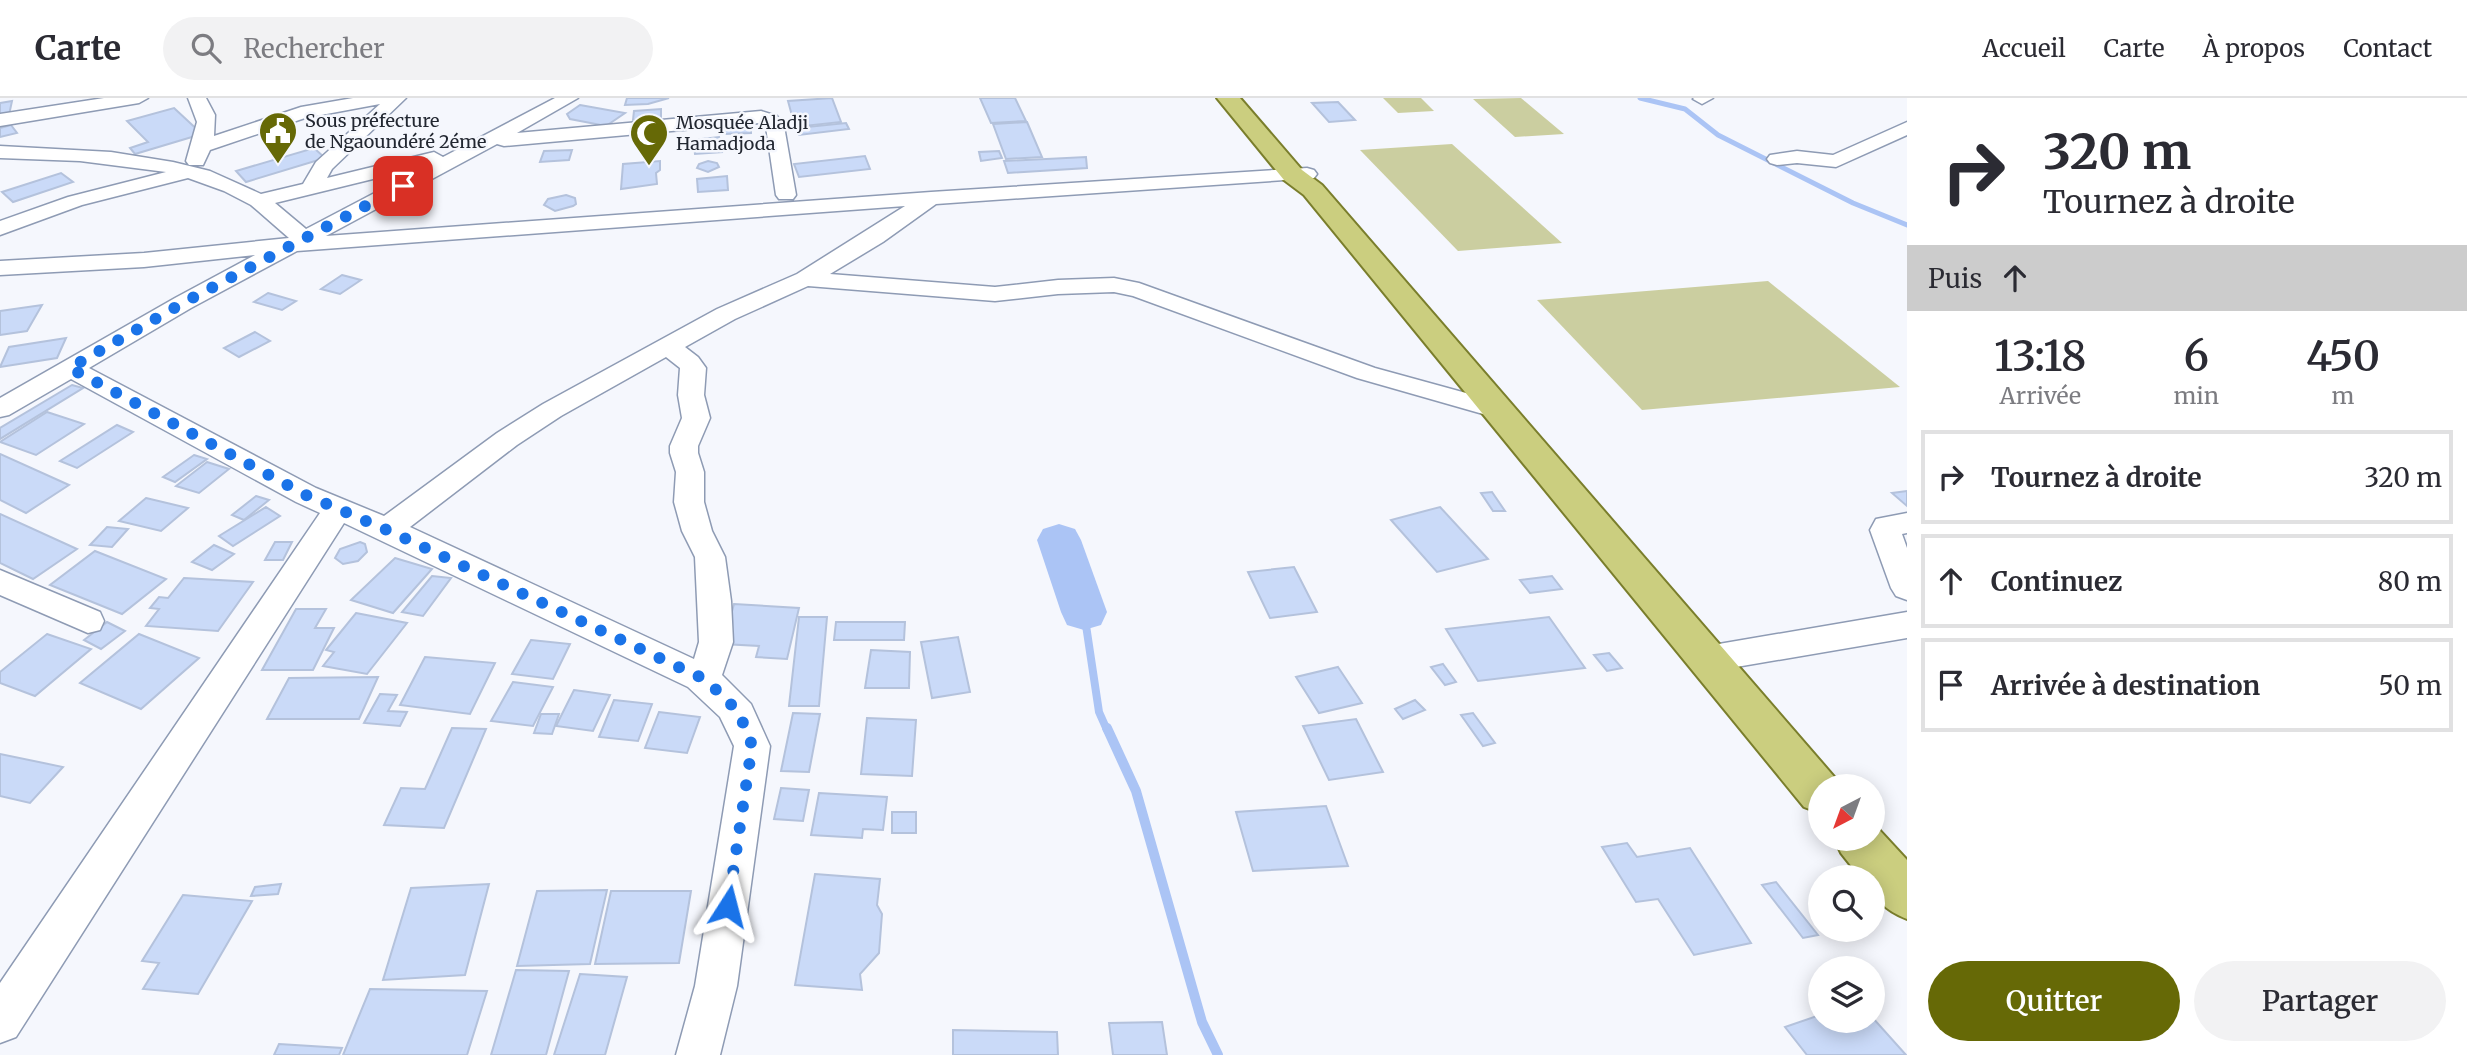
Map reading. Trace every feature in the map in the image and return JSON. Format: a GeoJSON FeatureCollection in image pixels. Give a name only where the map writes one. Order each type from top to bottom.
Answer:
{"type":"FeatureCollection","features":[{"type":"Feature","properties":{"kind":"main road"},"geometry":{"type":"LineString","coordinates":[[1228,98],[1304,180]]}},
{"type":"Feature","properties":{"kind":"main road"},"geometry":{"type":"LineString","coordinates":[[1241,98],[1304,180],[1808,779]]}},
{"type":"Feature","properties":{"kind":"main road"},"geometry":{"type":"LineString","coordinates":[[1869,851],[1907,896]]}},
{"type":"Feature","properties":{"kind":"street"},"geometry":{"type":"LineString","coordinates":[[0,120],[30,106],[139,98]]}},
{"type":"Feature","properties":{"kind":"street"},"geometry":{"type":"LineString","coordinates":[[192,172],[208,125],[206,111],[197,98]]}},
{"type":"Feature","properties":{"kind":"street"},"geometry":{"type":"LineString","coordinates":[[200,147],[301,113],[383,98]]}},
{"type":"Feature","properties":{"kind":"street"},"geometry":{"type":"LineString","coordinates":[[312,187],[323,166],[397,98]]}},
{"type":"Feature","properties":{"kind":"street"},"geometry":{"type":"LineString","coordinates":[[0,408],[298,242],[569,98]]}},
{"type":"Feature","properties":{"kind":"street"},"geometry":{"type":"LineString","coordinates":[[487,141],[761,117],[770,120],[775,126],[786,195]]}},
{"type":"Feature","properties":{"kind":"street"},"geometry":{"type":"LineString","coordinates":[[1777,159],[1797,157],[1836,161],[1907,128]]}},
{"type":"Feature","properties":{"kind":"street"},"geometry":{"type":"LineString","coordinates":[[0,152],[19,151],[139,162],[192,172],[258,201],[298,242]]}},
{"type":"Feature","properties":{"kind":"street"},"geometry":{"type":"LineString","coordinates":[[258,201],[465,152]]}},
{"type":"Feature","properties":{"kind":"street"},"geometry":{"type":"LineString","coordinates":[[0,228],[75,201],[192,172]]}},
{"type":"Feature","properties":{"kind":"street"},"geometry":{"type":"LineString","coordinates":[[0,268],[144,260],[298,242],[932,198],[1304,180]]}},
{"type":"Feature","properties":{"kind":"street"},"geometry":{"type":"LineString","coordinates":[[387,530],[528,425],[726,314],[805,279],[932,198]]}},
{"type":"Feature","properties":{"kind":"street"},"geometry":{"type":"LineString","coordinates":[[805,279],[995,294],[1058,287],[1114,285],[1179,304],[1366,373],[1497,410]]}},
{"type":"Feature","properties":{"kind":"street"},"geometry":{"type":"LineString","coordinates":[[668,347],[694,368],[691,395],[696,418],[684,446],[684,453],[690,472],[689,502],[697,531],[710,556],[716,642],[709,667],[700,677]]}},
{"type":"Feature","properties":{"kind":"street"},"geometry":{"type":"LineString","coordinates":[[70,368],[338,509],[700,677],[728,697],[744,720],[752,746],[716,986],[698,1055]]}},
{"type":"Feature","properties":{"kind":"street"},"geometry":{"type":"LineString","coordinates":[[0,1021],[338,509]]}},
{"type":"Feature","properties":{"kind":"street"},"geometry":{"type":"LineString","coordinates":[[1907,523],[1887,526],[1885,530],[1907,588]]}},
{"type":"Feature","properties":{"kind":"street"},"geometry":{"type":"LineString","coordinates":[[0,582],[88,621]]}},
{"type":"Feature","properties":{"kind":"street"},"geometry":{"type":"LineString","coordinates":[[1707,659],[1907,625]]}},
{"type":"Feature","properties":{"kind":"green space"},"geometry":{"type":"Polygon","coordinates":[[[1383,98],[1421,98],[1434,111],[1398,113],[1383,98]]]}},
{"type":"Feature","properties":{"kind":"green space"},"geometry":{"type":"Polygon","coordinates":[[[1521,98],[1564,134],[1515,137],[1473,99],[1521,98]]]}},
{"type":"Feature","properties":{"kind":"green space"},"geometry":{"type":"Polygon","coordinates":[[[1452,144],[1562,243],[1458,251],[1360,150],[1452,144]]]}},
{"type":"Feature","properties":{"kind":"green space"},"geometry":{"type":"Polygon","coordinates":[[[1768,281],[1900,387],[1642,410],[1537,300],[1768,281]]]}},
{"type":"Feature","properties":{"kind":"building"},"geometry":{"type":"Polygon","coordinates":[[[627,98],[669,98],[648,104],[625,105],[627,98]]]}},
{"type":"Feature","properties":{"kind":"building"},"geometry":{"type":"Polygon","coordinates":[[[832,98],[841,122],[795,127],[788,101],[832,98]]]}},
{"type":"Feature","properties":{"kind":"building"},"geometry":{"type":"Polygon","coordinates":[[[980,98],[1015,98],[1026,121],[991,123],[980,98]]]}},
{"type":"Feature","properties":{"kind":"building"},"geometry":{"type":"Polygon","coordinates":[[[12,101],[9,115],[0,117],[0,103],[12,101]]]}},
{"type":"Feature","properties":{"kind":"building"},"geometry":{"type":"Polygon","coordinates":[[[1338,102],[1355,120],[1329,122],[1312,103],[1338,102]]]}},
{"type":"Feature","properties":{"kind":"building"},"geometry":{"type":"Polygon","coordinates":[[[580,105],[625,113],[606,126],[570,119],[567,114],[580,105]]]}},
{"type":"Feature","properties":{"kind":"building"},"geometry":{"type":"Polygon","coordinates":[[[174,108],[202,134],[135,154],[130,148],[148,142],[127,121],[174,108]]]}},
{"type":"Feature","properties":{"kind":"building"},"geometry":{"type":"Polygon","coordinates":[[[661,109],[661,118],[633,120],[634,111],[661,109]]]}},
{"type":"Feature","properties":{"kind":"building"},"geometry":{"type":"Polygon","coordinates":[[[1027,122],[1042,157],[1006,159],[993,124],[1027,122]]]}},
{"type":"Feature","properties":{"kind":"building"},"geometry":{"type":"Polygon","coordinates":[[[846,123],[849,129],[799,135],[797,128],[846,123]]]}},
{"type":"Feature","properties":{"kind":"building"},"geometry":{"type":"Polygon","coordinates":[[[11,125],[17,133],[0,137],[0,128],[11,125]]]}},
{"type":"Feature","properties":{"kind":"building"},"geometry":{"type":"Polygon","coordinates":[[[751,127],[751,133],[725,134],[725,128],[751,127]]]}},
{"type":"Feature","properties":{"kind":"building"},"geometry":{"type":"Polygon","coordinates":[[[661,137],[661,142],[635,145],[635,139],[661,137]]]}},
{"type":"Feature","properties":{"kind":"building"},"geometry":{"type":"Polygon","coordinates":[[[719,137],[722,152],[695,154],[693,140],[719,137]]]}},
{"type":"Feature","properties":{"kind":"building"},"geometry":{"type":"Polygon","coordinates":[[[314,148],[325,158],[246,182],[236,171],[314,148]]]}},
{"type":"Feature","properties":{"kind":"building"},"geometry":{"type":"Polygon","coordinates":[[[572,150],[569,160],[540,162],[544,151],[572,150]]]}},
{"type":"Feature","properties":{"kind":"building"},"geometry":{"type":"Polygon","coordinates":[[[999,151],[1002,158],[981,161],[979,152],[999,151]]]}},
{"type":"Feature","properties":{"kind":"building"},"geometry":{"type":"Polygon","coordinates":[[[865,156],[870,169],[799,177],[794,164],[865,156]]]}},
{"type":"Feature","properties":{"kind":"building"},"geometry":{"type":"Polygon","coordinates":[[[1086,157],[1087,168],[1008,173],[1004,161],[1086,157]]]}},
{"type":"Feature","properties":{"kind":"building"},"geometry":{"type":"Polygon","coordinates":[[[660,161],[660,170],[656,173],[657,184],[621,189],[623,164],[660,161]]]}},
{"type":"Feature","properties":{"kind":"building"},"geometry":{"type":"Polygon","coordinates":[[[708,161],[717,163],[719,167],[708,172],[697,168],[699,164],[708,161]]]}},
{"type":"Feature","properties":{"kind":"building"},"geometry":{"type":"Polygon","coordinates":[[[61,173],[73,182],[13,202],[2,192],[61,173]]]}},
{"type":"Feature","properties":{"kind":"building"},"geometry":{"type":"Polygon","coordinates":[[[727,176],[728,190],[698,192],[697,179],[727,176]]]}},
{"type":"Feature","properties":{"kind":"building"},"geometry":{"type":"Polygon","coordinates":[[[566,195],[575,198],[576,204],[555,211],[544,205],[548,199],[566,195]]]}},
{"type":"Feature","properties":{"kind":"building"},"geometry":{"type":"Polygon","coordinates":[[[342,275],[361,280],[340,294],[321,289],[342,275]]]}},
{"type":"Feature","properties":{"kind":"building"},"geometry":{"type":"Polygon","coordinates":[[[268,293],[296,301],[282,310],[254,302],[268,293]]]}},
{"type":"Feature","properties":{"kind":"building"},"geometry":{"type":"Polygon","coordinates":[[[42,305],[27,331],[0,335],[0,311],[42,305]]]}},
{"type":"Feature","properties":{"kind":"building"},"geometry":{"type":"Polygon","coordinates":[[[255,332],[270,341],[239,357],[224,348],[255,332]]]}},
{"type":"Feature","properties":{"kind":"building"},"geometry":{"type":"Polygon","coordinates":[[[66,338],[57,358],[0,367],[9,347],[66,338]]]}},
{"type":"Feature","properties":{"kind":"building"},"geometry":{"type":"Polygon","coordinates":[[[72,385],[83,388],[0,439],[0,428],[72,385]]]}},
{"type":"Feature","properties":{"kind":"building"},"geometry":{"type":"Polygon","coordinates":[[[47,412],[84,424],[36,455],[0,442],[47,412]]]}},
{"type":"Feature","properties":{"kind":"building"},"geometry":{"type":"Polygon","coordinates":[[[117,425],[133,432],[77,468],[60,461],[117,425]]]}},
{"type":"Feature","properties":{"kind":"building"},"geometry":{"type":"Polygon","coordinates":[[[0,454],[69,485],[26,513],[0,500],[0,454]]]}},
{"type":"Feature","properties":{"kind":"building"},"geometry":{"type":"Polygon","coordinates":[[[194,455],[207,459],[175,482],[163,477],[194,455]]]}},
{"type":"Feature","properties":{"kind":"building"},"geometry":{"type":"Polygon","coordinates":[[[207,462],[229,469],[199,493],[176,486],[207,462]]]}},
{"type":"Feature","properties":{"kind":"building"},"geometry":{"type":"Polygon","coordinates":[[[1907,491],[1907,506],[1892,493],[1907,491]]]}},
{"type":"Feature","properties":{"kind":"building"},"geometry":{"type":"Polygon","coordinates":[[[1492,492],[1505,511],[1493,511],[1481,493],[1492,492]]]}},
{"type":"Feature","properties":{"kind":"building"},"geometry":{"type":"Polygon","coordinates":[[[256,496],[269,500],[244,520],[232,515],[256,496]]]}},
{"type":"Feature","properties":{"kind":"building"},"geometry":{"type":"Polygon","coordinates":[[[146,498],[188,508],[161,531],[119,521],[146,498]]]}},
{"type":"Feature","properties":{"kind":"building"},"geometry":{"type":"Polygon","coordinates":[[[266,507],[280,516],[233,546],[219,536],[266,507]]]}},
{"type":"Feature","properties":{"kind":"building"},"geometry":{"type":"Polygon","coordinates":[[[1440,507],[1488,559],[1437,572],[1391,520],[1440,507]]]}},
{"type":"Feature","properties":{"kind":"building"},"geometry":{"type":"Polygon","coordinates":[[[0,514],[77,549],[33,579],[0,563],[0,514]]]}},
{"type":"Feature","properties":{"kind":"building"},"geometry":{"type":"Polygon","coordinates":[[[107,527],[128,529],[112,547],[90,545],[107,527]]]}},
{"type":"Feature","properties":{"kind":"building"},"geometry":{"type":"Polygon","coordinates":[[[275,542],[292,542],[283,560],[265,560],[275,542]]]}},
{"type":"Feature","properties":{"kind":"building"},"geometry":{"type":"Polygon","coordinates":[[[360,542],[365,544],[367,552],[358,561],[343,564],[335,558],[340,549],[360,542]]]}},
{"type":"Feature","properties":{"kind":"building"},"geometry":{"type":"Polygon","coordinates":[[[214,545],[234,554],[212,570],[192,562],[214,545]]]}},
{"type":"Feature","properties":{"kind":"building"},"geometry":{"type":"Polygon","coordinates":[[[95,551],[166,579],[122,614],[50,585],[95,551]]]}},
{"type":"Feature","properties":{"kind":"building"},"geometry":{"type":"Polygon","coordinates":[[[395,558],[432,569],[393,613],[351,600],[395,558]]]}},
{"type":"Feature","properties":{"kind":"building"},"geometry":{"type":"Polygon","coordinates":[[[1294,567],[1317,612],[1270,618],[1248,572],[1294,567]]]}},
{"type":"Feature","properties":{"kind":"building"},"geometry":{"type":"Polygon","coordinates":[[[432,576],[451,578],[423,616],[402,612],[432,576]]]}},
{"type":"Feature","properties":{"kind":"building"},"geometry":{"type":"Polygon","coordinates":[[[1552,576],[1562,589],[1530,593],[1520,580],[1552,576]]]}},
{"type":"Feature","properties":{"kind":"building"},"geometry":{"type":"Polygon","coordinates":[[[184,578],[253,582],[218,631],[146,626],[159,609],[150,608],[159,597],[168,598],[184,578]]]}},
{"type":"Feature","properties":{"kind":"building"},"geometry":{"type":"Polygon","coordinates":[[[734,604],[799,608],[787,659],[756,657],[759,646],[723,644],[734,604]]]}},
{"type":"Feature","properties":{"kind":"building"},"geometry":{"type":"Polygon","coordinates":[[[296,609],[326,609],[315,628],[334,628],[313,670],[262,670],[296,609]]]}},
{"type":"Feature","properties":{"kind":"building"},"geometry":{"type":"Polygon","coordinates":[[[356,613],[407,623],[367,674],[323,666],[334,652],[326,650],[356,613]]]}},
{"type":"Feature","properties":{"kind":"building"},"geometry":{"type":"Polygon","coordinates":[[[799,617],[827,617],[819,706],[789,706],[799,617]]]}},
{"type":"Feature","properties":{"kind":"building"},"geometry":{"type":"Polygon","coordinates":[[[1549,617],[1585,668],[1478,681],[1446,629],[1549,617]]]}},
{"type":"Feature","properties":{"kind":"building"},"geometry":{"type":"Polygon","coordinates":[[[107,622],[125,631],[101,649],[84,640],[107,622]]]}},
{"type":"Feature","properties":{"kind":"building"},"geometry":{"type":"Polygon","coordinates":[[[836,622],[905,622],[904,640],[834,640],[836,622]]]}},
{"type":"Feature","properties":{"kind":"building"},"geometry":{"type":"Polygon","coordinates":[[[47,634],[91,649],[35,696],[0,683],[0,672],[47,634]]]}},
{"type":"Feature","properties":{"kind":"building"},"geometry":{"type":"Polygon","coordinates":[[[139,634],[199,658],[141,709],[80,683],[139,634]]]}},
{"type":"Feature","properties":{"kind":"building"},"geometry":{"type":"Polygon","coordinates":[[[958,637],[970,692],[932,698],[921,642],[958,637]]]}},
{"type":"Feature","properties":{"kind":"building"},"geometry":{"type":"Polygon","coordinates":[[[531,640],[570,644],[553,679],[512,674],[531,640]]]}},
{"type":"Feature","properties":{"kind":"building"},"geometry":{"type":"Polygon","coordinates":[[[871,650],[910,652],[909,688],[865,688],[871,650]]]}},
{"type":"Feature","properties":{"kind":"building"},"geometry":{"type":"Polygon","coordinates":[[[1609,653],[1622,668],[1607,671],[1594,655],[1609,653]]]}},
{"type":"Feature","properties":{"kind":"building"},"geometry":{"type":"Polygon","coordinates":[[[425,657],[495,663],[470,714],[400,705],[425,657]]]}},
{"type":"Feature","properties":{"kind":"building"},"geometry":{"type":"Polygon","coordinates":[[[1443,664],[1456,682],[1445,685],[1431,667],[1443,664]]]}},
{"type":"Feature","properties":{"kind":"building"},"geometry":{"type":"Polygon","coordinates":[[[1338,667],[1362,703],[1319,713],[1296,677],[1338,667]]]}},
{"type":"Feature","properties":{"kind":"building"},"geometry":{"type":"Polygon","coordinates":[[[378,677],[359,719],[267,719],[289,678],[378,677]]]}},
{"type":"Feature","properties":{"kind":"building"},"geometry":{"type":"Polygon","coordinates":[[[513,682],[553,687],[533,726],[491,721],[513,682]]]}},
{"type":"Feature","properties":{"kind":"building"},"geometry":{"type":"Polygon","coordinates":[[[574,690],[610,695],[593,731],[556,726],[574,690]]]}},
{"type":"Feature","properties":{"kind":"building"},"geometry":{"type":"Polygon","coordinates":[[[380,694],[397,695],[388,711],[407,712],[400,726],[364,723],[380,694]]]}},
{"type":"Feature","properties":{"kind":"building"},"geometry":{"type":"Polygon","coordinates":[[[614,700],[652,704],[638,741],[599,737],[614,700]]]}},
{"type":"Feature","properties":{"kind":"building"},"geometry":{"type":"Polygon","coordinates":[[[1415,700],[1425,710],[1403,719],[1395,709],[1415,700]]]}},
{"type":"Feature","properties":{"kind":"building"},"geometry":{"type":"Polygon","coordinates":[[[659,712],[700,717],[687,753],[645,748],[659,712]]]}},
{"type":"Feature","properties":{"kind":"building"},"geometry":{"type":"Polygon","coordinates":[[[793,713],[820,714],[809,772],[781,771],[793,713]]]}},
{"type":"Feature","properties":{"kind":"building"},"geometry":{"type":"Polygon","coordinates":[[[1473,713],[1495,743],[1483,746],[1461,715],[1473,713]]]}},
{"type":"Feature","properties":{"kind":"building"},"geometry":{"type":"Polygon","coordinates":[[[541,714],[559,714],[552,734],[534,733],[541,714]]]}},
{"type":"Feature","properties":{"kind":"building"},"geometry":{"type":"Polygon","coordinates":[[[867,718],[916,720],[912,776],[861,774],[867,718]]]}},
{"type":"Feature","properties":{"kind":"building"},"geometry":{"type":"Polygon","coordinates":[[[1356,719],[1383,772],[1329,780],[1303,726],[1356,719]]]}},
{"type":"Feature","properties":{"kind":"building"},"geometry":{"type":"Polygon","coordinates":[[[452,728],[486,729],[444,828],[384,825],[401,788],[425,789],[452,728]]]}},
{"type":"Feature","properties":{"kind":"building"},"geometry":{"type":"Polygon","coordinates":[[[0,754],[63,767],[30,803],[0,796],[0,754]]]}},
{"type":"Feature","properties":{"kind":"building"},"geometry":{"type":"Polygon","coordinates":[[[781,788],[809,790],[803,821],[774,819],[781,788]]]}},
{"type":"Feature","properties":{"kind":"building"},"geometry":{"type":"Polygon","coordinates":[[[819,793],[887,797],[883,830],[863,829],[862,838],[811,835],[819,793]]]}},
{"type":"Feature","properties":{"kind":"building"},"geometry":{"type":"Polygon","coordinates":[[[1326,806],[1348,866],[1253,871],[1236,812],[1326,806]]]}},
{"type":"Feature","properties":{"kind":"building"},"geometry":{"type":"Polygon","coordinates":[[[892,812],[916,812],[916,833],[892,833],[892,812]]]}},
{"type":"Feature","properties":{"kind":"building"},"geometry":{"type":"Polygon","coordinates":[[[1627,843],[1637,857],[1690,848],[1751,943],[1694,955],[1658,899],[1636,902],[1602,847],[1627,843]]]}},
{"type":"Feature","properties":{"kind":"building"},"geometry":{"type":"Polygon","coordinates":[[[815,874],[880,879],[877,905],[882,914],[879,953],[860,974],[862,990],[795,985],[815,874]]]}},
{"type":"Feature","properties":{"kind":"building"},"geometry":{"type":"Polygon","coordinates":[[[1776,882],[1808,922],[1808,937],[1803,938],[1762,885],[1776,882]]]}},
{"type":"Feature","properties":{"kind":"building"},"geometry":{"type":"Polygon","coordinates":[[[281,884],[278,894],[251,896],[255,887],[281,884]]]}},
{"type":"Feature","properties":{"kind":"building"},"geometry":{"type":"Polygon","coordinates":[[[489,884],[465,975],[383,980],[411,888],[489,884]]]}},
{"type":"Feature","properties":{"kind":"building"},"geometry":{"type":"Polygon","coordinates":[[[607,890],[590,964],[517,966],[537,891],[607,890]]]}},
{"type":"Feature","properties":{"kind":"building"},"geometry":{"type":"Polygon","coordinates":[[[611,891],[691,891],[679,963],[595,964],[611,891]]]}},
{"type":"Feature","properties":{"kind":"building"},"geometry":{"type":"Polygon","coordinates":[[[183,895],[252,901],[198,994],[143,989],[159,963],[142,961],[183,895]]]}},
{"type":"Feature","properties":{"kind":"building"},"geometry":{"type":"Polygon","coordinates":[[[516,970],[569,971],[546,1055],[491,1055],[516,970]]]}},
{"type":"Feature","properties":{"kind":"building"},"geometry":{"type":"Polygon","coordinates":[[[580,974],[627,977],[605,1055],[554,1055],[580,974]]]}},
{"type":"Feature","properties":{"kind":"building"},"geometry":{"type":"Polygon","coordinates":[[[370,989],[487,991],[467,1055],[343,1055],[370,989]]]}},
{"type":"Feature","properties":{"kind":"building"},"geometry":{"type":"Polygon","coordinates":[[[1808,1019],[1808,1033],[1885,1032],[1906,1055],[1807,1055],[1785,1027],[1808,1019]]]}},
{"type":"Feature","properties":{"kind":"building"},"geometry":{"type":"Polygon","coordinates":[[[1162,1022],[1167,1055],[1113,1055],[1109,1023],[1162,1022]]]}},
{"type":"Feature","properties":{"kind":"building"},"geometry":{"type":"Polygon","coordinates":[[[953,1030],[1057,1032],[1058,1055],[953,1055],[953,1030]]]}},
{"type":"Feature","properties":{"kind":"building"},"geometry":{"type":"Polygon","coordinates":[[[279,1044],[342,1048],[339,1055],[274,1055],[279,1044]]]}},
{"type":"Feature","properties":{"kind":"waterway"},"geometry":{"type":"LineString","coordinates":[[1640,98],[1685,109],[1718,135],[1853,203],[1907,225]]}},
{"type":"Feature","properties":{"kind":"waterway"},"geometry":{"type":"LineString","coordinates":[[1059,540],[1084,612]]}},
{"type":"Feature","properties":{"kind":"waterway"},"geometry":{"type":"LineString","coordinates":[[1084,612],[1099,712],[1107,730]]}},
{"type":"Feature","properties":{"kind":"waterway"},"geometry":{"type":"LineString","coordinates":[[1107,728],[1136,791],[1202,1022],[1218,1055]]}},
{"type":"Feature","properties":{"kind":"place","name":"Sous préfecture de Ngaoundéré 2éme"},"geometry":{"type":"Point","coordinates":[278,165]}},
{"type":"Feature","properties":{"kind":"place","name":"Mosquée Aladji Hamadjoda"},"geometry":{"type":"Point","coordinates":[649,167]}},
{"type":"Feature","properties":{"kind":"route"},"geometry":{"type":"LineString","coordinates":[[403,186],[183,303],[70,368],[306,495],[387,530],[700,677],[728,697],[744,720],[752,746],[728,906]]}}]}
